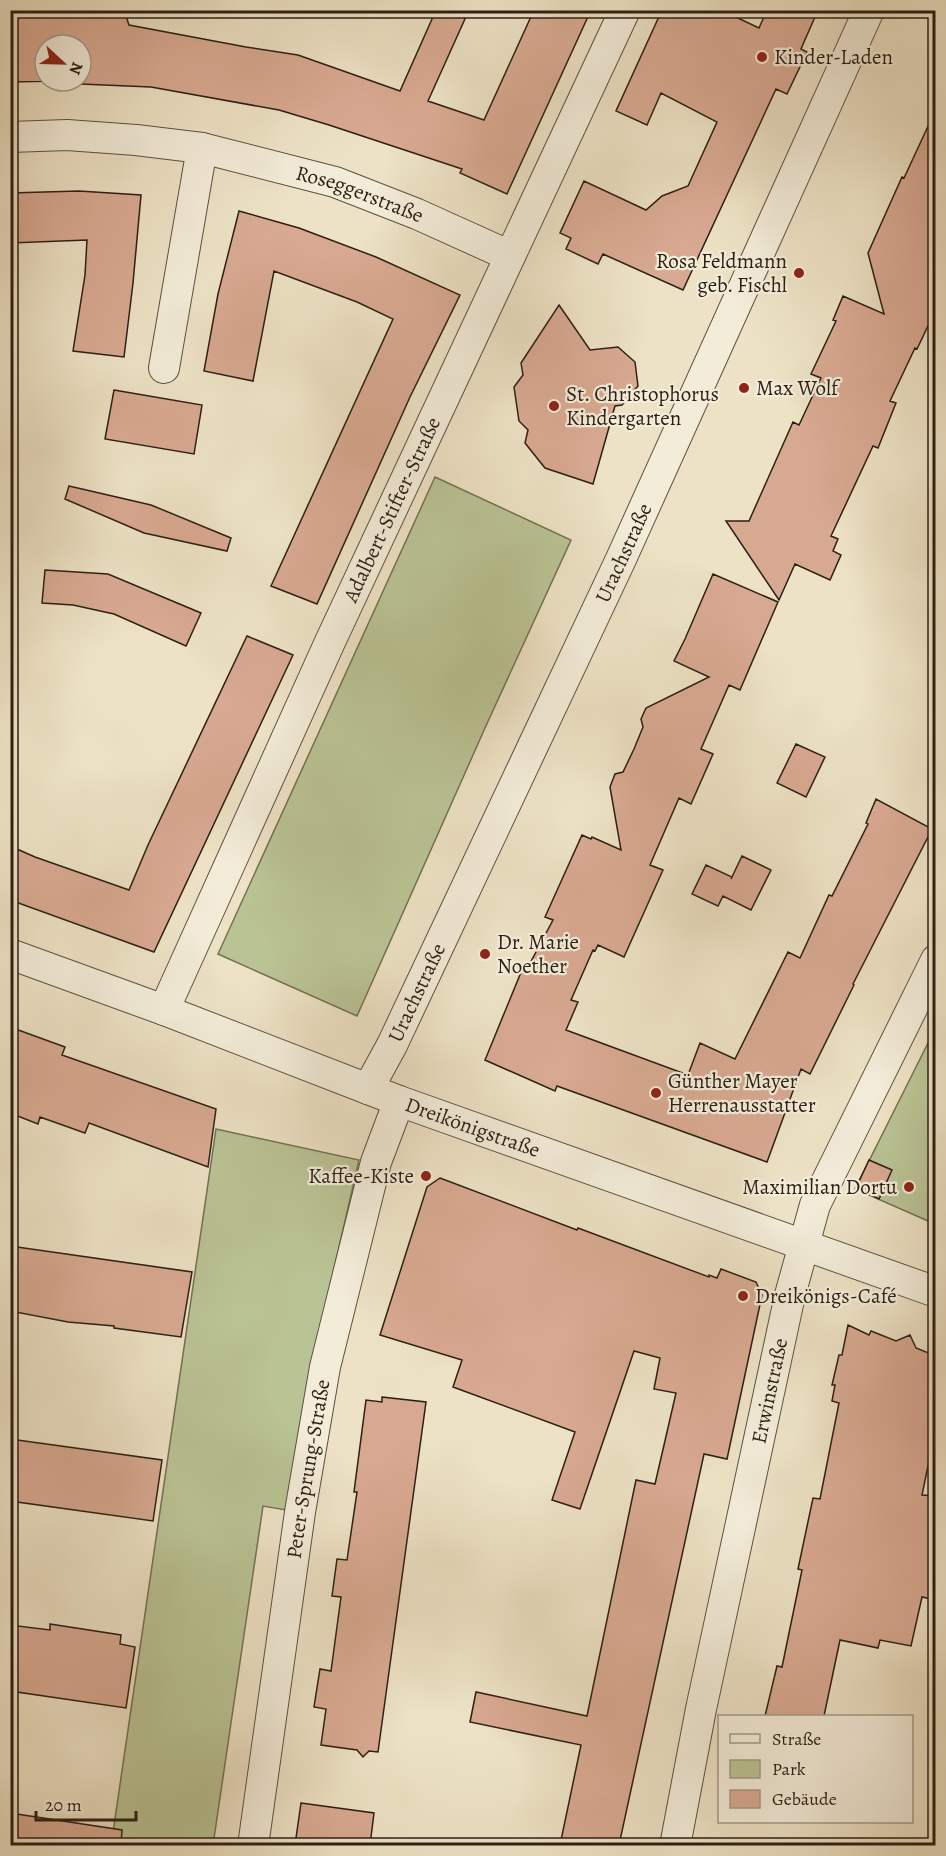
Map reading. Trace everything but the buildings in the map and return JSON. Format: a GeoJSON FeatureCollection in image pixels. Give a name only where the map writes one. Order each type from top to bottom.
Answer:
{"type":"FeatureCollection","features":[{"type":"Feature","properties":{"kind":"street","name":"Adalbert-Stifter-Straße"},"geometry":{"type":"LineString","coordinates":[[164,1010],[329,645],[625,10]]}},
{"type":"Feature","properties":{"kind":"street","name":"Urachstraße"},"geometry":{"type":"LineString","coordinates":[[368,1089],[392,1045],[621,559],[870,10]]}},
{"type":"Feature","properties":{"kind":"street","name":"Roseggerstraße"},"geometry":{"type":"LineString","coordinates":[[10,137],[67,135],[202,148],[335,182],[417,214],[510,256]]}},
{"type":"Feature","properties":{"kind":"street"},"geometry":{"type":"LineString","coordinates":[[164,368],[202,148]]}},
{"type":"Feature","properties":{"kind":"street","name":"Dreikönigstraße"},"geometry":{"type":"LineString","coordinates":[[10,954],[164,1010],[399,1101],[936,1292]]}},
{"type":"Feature","properties":{"kind":"street","name":"Erwinstraße"},"geometry":{"type":"LineString","coordinates":[[675,1845],[706,1687],[790,1295],[814,1205],[936,960]]}},
{"type":"Feature","properties":{"kind":"street","name":"Peter-Sprung-Straße"},"geometry":{"type":"LineString","coordinates":[[253,1845],[300,1512],[325,1366],[376,1162],[399,1101]]}},
{"type":"Feature","properties":{"kind":"green space"},"geometry":{"type":"Polygon","coordinates":[[[435,477],[571,540],[357,1016],[218,954],[435,477]]]}},
{"type":"Feature","properties":{"kind":"green space"},"geometry":{"type":"Polygon","coordinates":[[[935,1029],[935,1224],[855,1189],[935,1029]]]}},
{"type":"Feature","properties":{"kind":"green space"},"geometry":{"type":"Polygon","coordinates":[[[216,1129],[359,1160],[318,1339],[286,1510],[263,1506],[213,1845],[111,1846],[216,1129]]]}},
{"type":"Feature","properties":{"kind":"place","name":"Kinder-Laden"},"geometry":{"type":"Point","coordinates":[762,57]}},
{"type":"Feature","properties":{"kind":"place","name":"Rosa Feldmann geb. Fischl"},"geometry":{"type":"Point","coordinates":[799,273]}},
{"type":"Feature","properties":{"kind":"place","name":"Max Wolf"},"geometry":{"type":"Point","coordinates":[744,388]}},
{"type":"Feature","properties":{"kind":"place","name":"St. Christophorus Kindergarten"},"geometry":{"type":"Point","coordinates":[554,406]}},
{"type":"Feature","properties":{"kind":"place","name":"Dr. Marie Noether"},"geometry":{"type":"Point","coordinates":[485,954]}},
{"type":"Feature","properties":{"kind":"place","name":"Günther Mayer Herrenausstatter"},"geometry":{"type":"Point","coordinates":[656,1093]}},
{"type":"Feature","properties":{"kind":"place","name":"Kaffee-Kiste"},"geometry":{"type":"Point","coordinates":[426,1176]}},
{"type":"Feature","properties":{"kind":"place","name":"Maximilian Dortu"},"geometry":{"type":"Point","coordinates":[909,1187]}},
{"type":"Feature","properties":{"kind":"place","name":"Dreikönigs-Café"},"geometry":{"type":"Point","coordinates":[743,1296]}}]}
